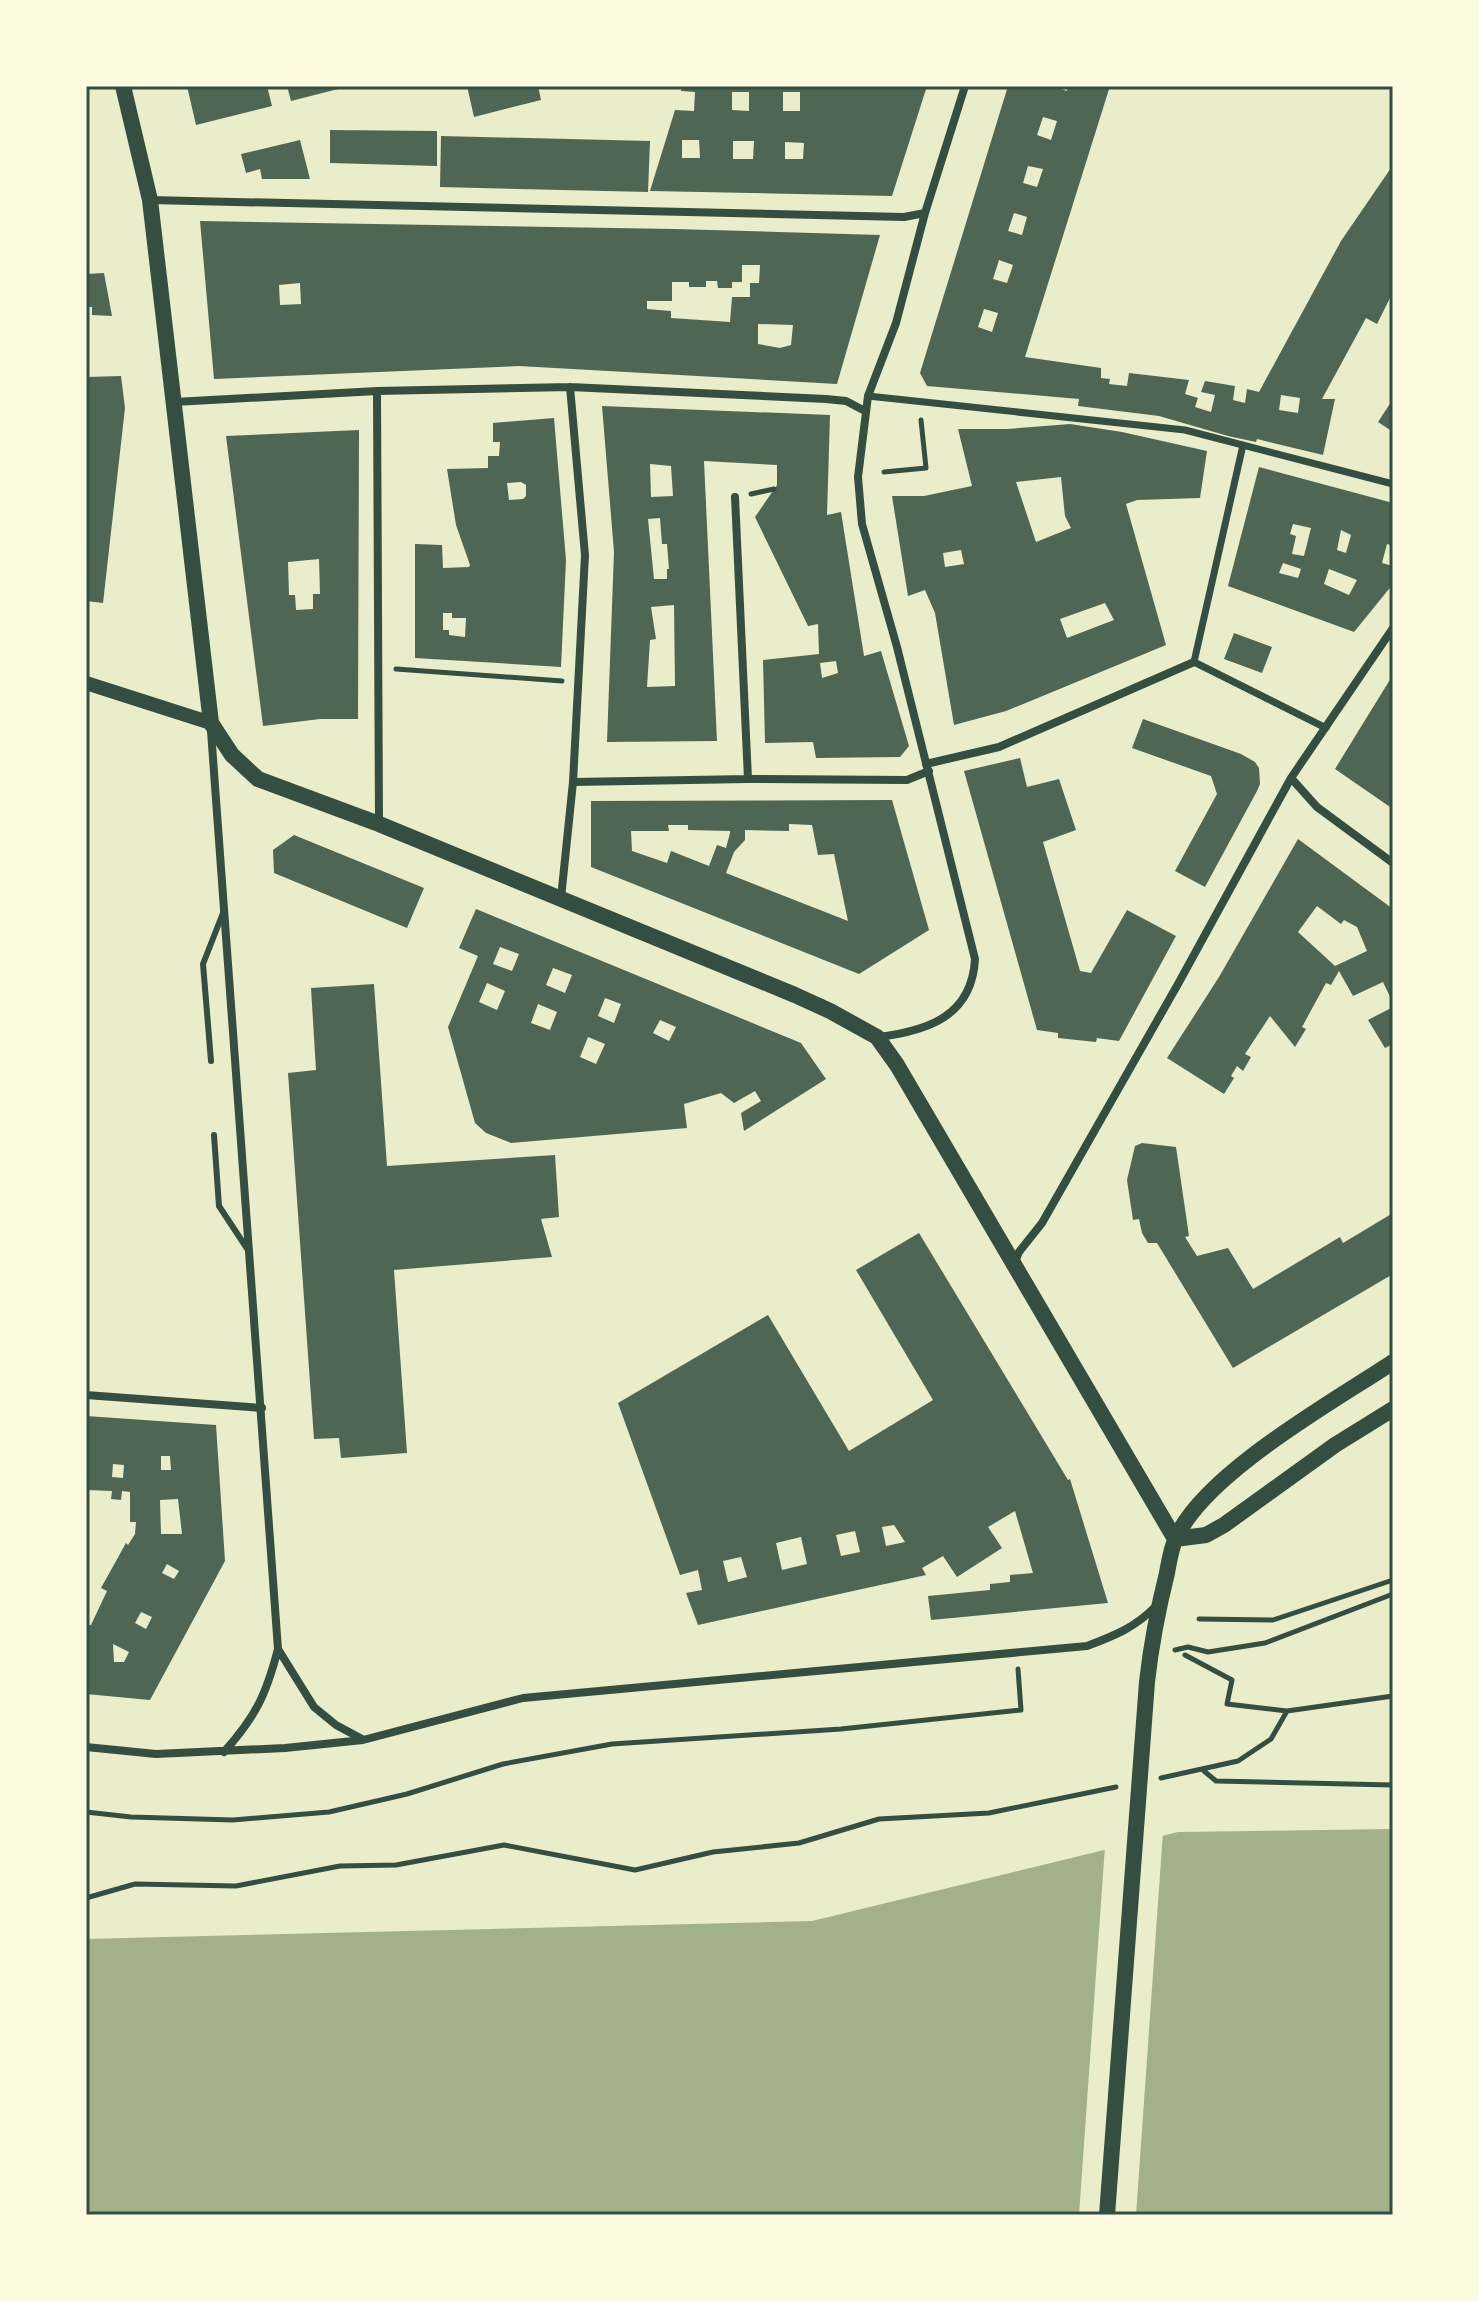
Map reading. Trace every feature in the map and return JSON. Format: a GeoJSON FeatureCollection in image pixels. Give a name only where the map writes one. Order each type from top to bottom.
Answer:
{"type":"FeatureCollection","features":[{"type":"Feature","properties":{"kind":"main road"},"geometry":{"type":"LineString","coordinates":[[123,86],[150,200],[211,723],[232,755],[258,779],[379,824],[795,995],[877,1037],[897,1065],[1175,1539]]}},
{"type":"Feature","properties":{"kind":"main road"},"geometry":{"type":"LineString","coordinates":[[1107,2215],[1148,1672],[1159,1602],[1175,1539],[1192,1512],[1208,1495],[1266,1446],[1393,1362]]}},
{"type":"Feature","properties":{"kind":"main road"},"geometry":{"type":"LineString","coordinates":[[1175,1539],[1206,1535],[1224,1525],[1335,1445],[1393,1409]]}},
{"type":"Feature","properties":{"kind":"street"},"geometry":{"type":"LineString","coordinates":[[877,1037],[917,1031],[934,1024],[964,999],[974,979],[975,959],[928,767],[862,524],[858,477],[868,396],[896,323],[925,213],[965,86]]}},
{"type":"Feature","properties":{"kind":"street"},"geometry":{"type":"LineString","coordinates":[[150,200],[904,217],[925,213]]}},
{"type":"Feature","properties":{"kind":"street"},"geometry":{"type":"LineString","coordinates":[[174,402],[377,391],[570,387],[826,399],[846,401],[865,411]]}},
{"type":"Feature","properties":{"kind":"street"},"geometry":{"type":"LineString","coordinates":[[561,898],[573,782],[585,555],[570,387]]}},
{"type":"Feature","properties":{"kind":"street"},"geometry":{"type":"LineString","coordinates":[[377,391],[379,824]]}},
{"type":"Feature","properties":{"kind":"street"},"geometry":{"type":"LineString","coordinates":[[868,396],[1185,430],[1393,484]]}},
{"type":"Feature","properties":{"kind":"street"},"geometry":{"type":"LineString","coordinates":[[1194,662],[1243,445]]}},
{"type":"Feature","properties":{"kind":"street"},"geometry":{"type":"LineString","coordinates":[[735,497],[748,779]]}},
{"type":"Feature","properties":{"kind":"street"},"geometry":{"type":"LineString","coordinates":[[1014,1265],[1019,1252],[1042,1223],[1291,778],[1393,628]]}},
{"type":"Feature","properties":{"kind":"street"},"geometry":{"type":"LineString","coordinates":[[573,782],[907,780],[928,767],[999,747],[1194,662]]}},
{"type":"Feature","properties":{"kind":"street"},"geometry":{"type":"LineString","coordinates":[[1194,662],[1326,728]]}},
{"type":"Feature","properties":{"kind":"street"},"geometry":{"type":"LineString","coordinates":[[86,683],[211,723],[278,1649],[269,1683],[257,1710],[224,1752]]}},
{"type":"Feature","properties":{"kind":"street"},"geometry":{"type":"LineString","coordinates":[[1291,778],[1317,807],[1393,863]]}},
{"type":"Feature","properties":{"kind":"street"},"geometry":{"type":"LineString","coordinates":[[86,1395],[262,1408]]}},
{"type":"Feature","properties":{"kind":"street"},"geometry":{"type":"LineString","coordinates":[[86,1747],[156,1754],[224,1752],[363,1740],[425,1721],[523,1698],[1087,1646],[1125,1631],[1143,1619],[1159,1602]]}},
{"type":"Feature","properties":{"kind":"street"},"geometry":{"type":"LineString","coordinates":[[278,1649],[314,1707],[336,1725],[363,1740]]}},
{"type":"Feature","properties":{"kind":"lane"},"geometry":{"type":"LineString","coordinates":[[211,1061],[203,964],[225,910]]}},
{"type":"Feature","properties":{"kind":"lane"},"geometry":{"type":"LineString","coordinates":[[214,1135],[219,1206],[251,1254]]}},
{"type":"Feature","properties":{"kind":"path"},"geometry":{"type":"LineString","coordinates":[[884,472],[926,468],[918,400]]}},
{"type":"Feature","properties":{"kind":"path"},"geometry":{"type":"LineString","coordinates":[[378,667],[578,683]]}},
{"type":"Feature","properties":{"kind":"path"},"geometry":{"type":"LineString","coordinates":[[1199,1619],[1273,1620],[1393,1580]]}},
{"type":"Feature","properties":{"kind":"path"},"geometry":{"type":"LineString","coordinates":[[1188,1647],[1208,1652],[1265,1643],[1393,1594]]}},
{"type":"Feature","properties":{"kind":"path"},"geometry":{"type":"LineString","coordinates":[[1185,1655],[1232,1680],[1227,1704],[1287,1711],[1393,1696]]}},
{"type":"Feature","properties":{"kind":"path"},"geometry":{"type":"LineString","coordinates":[[86,1812],[131,1817],[233,1820],[329,1812],[407,1794],[503,1764],[612,1744],[841,1729],[1021,1710],[1017,1666]]}},
{"type":"Feature","properties":{"kind":"path"},"geometry":{"type":"LineString","coordinates":[[1157,1779],[1238,1761],[1271,1739],[1287,1711]]}},
{"type":"Feature","properties":{"kind":"path"},"geometry":{"type":"LineString","coordinates":[[1203,1770],[1216,1781],[1393,1785]]}},
{"type":"Feature","properties":{"kind":"path"},"geometry":{"type":"LineString","coordinates":[[86,1898],[135,1884],[236,1886],[340,1866],[396,1865],[504,1845],[635,1870],[713,1852],[799,1843],[879,1819],[989,1813],[1126,1785]]}},
{"type":"Feature","properties":{"kind":"shaded area"},"geometry":{"type":"Polygon","coordinates":[[[1393,1829],[1393,2215],[86,2215],[86,1939],[812,1921],[1178,1832],[1393,1829]]]}},
{"type":"Feature","properties":{"kind":"pier"},"geometry":{"type":"Polygon","coordinates":[[[1163,1832],[1136,2215],[1079,2215],[1105,1846],[1163,1832]]]}},
{"type":"Feature","properties":{"kind":"building"},"geometry":{"type":"Polygon","coordinates":[[[187,86],[267,86],[272,106],[196,125],[187,86]]]}},
{"type":"Feature","properties":{"kind":"building"},"geometry":{"type":"Polygon","coordinates":[[[287,86],[346,86],[346,87],[291,101],[287,86]]]}},
{"type":"Feature","properties":{"kind":"building"},"geometry":{"type":"Polygon","coordinates":[[[467,86],[538,86],[541,100],[474,117],[467,86]]]}},
{"type":"Feature","properties":{"kind":"building"},"geometry":{"type":"Polygon","coordinates":[[[682,86],[927,86],[892,196],[650,191],[675,110],[694,111],[695,92],[681,91],[682,86]],[[732,92],[732,110],[749,111],[749,92],[732,92]],[[783,92],[783,111],[800,111],[800,92],[783,92]],[[682,140],[682,158],[700,158],[699,140],[682,140]],[[733,141],[733,159],[753,159],[754,141],[733,141]],[[785,142],[785,159],[803,159],[804,143],[785,142]]]}},
{"type":"Feature","properties":{"kind":"building"},"geometry":{"type":"Polygon","coordinates":[[[1008,86],[1052,86],[1067,91],[1068,86],[1110,86],[1025,357],[1101,368],[1101,378],[1110,379],[1109,384],[1127,386],[1129,373],[1189,380],[1185,394],[1198,398],[1195,407],[1211,412],[1215,395],[1201,392],[1205,381],[1235,386],[1233,400],[1245,403],[1247,389],[1259,392],[1341,241],[1393,165],[1393,292],[1377,324],[1366,318],[1322,399],[1335,399],[1323,455],[1257,439],[1256,442],[1228,436],[1159,416],[1078,406],[1079,399],[927,386],[920,373],[1008,86]],[[1043,117],[1037,135],[1051,140],[1057,121],[1043,117]],[[1028,166],[1023,183],[1037,187],[1043,169],[1028,166]],[[1014,213],[1008,231],[1022,235],[1027,217],[1014,213]],[[999,260],[993,279],[1007,283],[1013,265],[999,260]],[[984,309],[978,327],[992,332],[998,313],[984,309]],[[1281,395],[1279,410],[1298,413],[1300,398],[1281,395]]]}},
{"type":"Feature","properties":{"kind":"building"},"geometry":{"type":"Polygon","coordinates":[[[330,130],[437,131],[437,166],[330,163],[330,130]]]}},
{"type":"Feature","properties":{"kind":"building"},"geometry":{"type":"Polygon","coordinates":[[[441,136],[650,141],[648,192],[440,187],[441,136]]]}},
{"type":"Feature","properties":{"kind":"building"},"geometry":{"type":"Polygon","coordinates":[[[300,140],[310,179],[262,179],[260,169],[246,173],[241,154],[300,140]]]}},
{"type":"Feature","properties":{"kind":"building"},"geometry":{"type":"Polygon","coordinates":[[[200,221],[880,235],[837,384],[519,366],[214,379],[200,221]],[[742,265],[742,282],[732,282],[732,288],[718,288],[717,281],[706,281],[706,287],[689,287],[689,282],[672,282],[672,301],[647,301],[647,309],[671,311],[671,318],[730,322],[732,297],[750,297],[750,283],[759,283],[760,265],[742,265]],[[300,283],[279,285],[280,305],[301,304],[300,283]],[[758,324],[758,344],[780,348],[791,345],[793,325],[758,324]]]}},
{"type":"Feature","properties":{"kind":"building"},"geometry":{"type":"Polygon","coordinates":[[[104,273],[112,316],[92,315],[92,307],[86,307],[86,274],[104,273]]]}},
{"type":"Feature","properties":{"kind":"building"},"geometry":{"type":"Polygon","coordinates":[[[121,376],[125,408],[103,603],[86,601],[86,377],[121,376]]]}},
{"type":"Feature","properties":{"kind":"building"},"geometry":{"type":"Polygon","coordinates":[[[1393,399],[1393,432],[1378,422],[1393,399]]]}},
{"type":"Feature","properties":{"kind":"building"},"geometry":{"type":"Polygon","coordinates":[[[602,406],[830,415],[827,515],[841,512],[864,656],[881,651],[909,746],[900,757],[816,758],[813,742],[765,743],[763,660],[819,654],[818,624],[808,626],[755,517],[777,485],[777,465],[704,461],[717,741],[607,742],[614,552],[602,406]],[[650,464],[651,497],[673,496],[671,466],[650,464]],[[660,518],[648,519],[654,579],[667,579],[667,544],[662,544],[660,518]],[[674,605],[651,607],[656,639],[650,640],[647,687],[675,686],[674,605]],[[836,661],[820,663],[822,678],[838,673],[836,661]]]}},
{"type":"Feature","properties":{"kind":"building"},"geometry":{"type":"Polygon","coordinates":[[[554,418],[566,560],[561,667],[415,658],[415,544],[442,545],[443,568],[469,567],[456,525],[447,469],[488,468],[488,456],[499,456],[500,442],[493,442],[493,423],[554,418]],[[521,482],[507,483],[509,500],[526,496],[526,485],[521,482]],[[443,613],[443,630],[449,630],[449,635],[465,637],[466,618],[452,618],[452,613],[443,613]]]}},
{"type":"Feature","properties":{"kind":"building"},"geometry":{"type":"Polygon","coordinates":[[[1070,424],[1207,451],[1200,498],[1137,500],[1126,504],[1166,645],[1006,711],[954,725],[935,613],[925,590],[908,596],[892,496],[924,496],[972,486],[958,429],[1070,424]],[[1061,477],[1016,482],[1036,542],[1071,528],[1065,516],[1061,477]],[[961,550],[943,553],[945,567],[964,564],[961,550]],[[1105,603],[1060,619],[1067,638],[1114,620],[1105,603]]]}},
{"type":"Feature","properties":{"kind":"building"},"geometry":{"type":"Polygon","coordinates":[[[359,430],[358,719],[320,719],[263,726],[226,436],[359,430]],[[319,559],[288,562],[289,595],[295,595],[296,610],[313,609],[313,594],[320,594],[319,559]]]}},
{"type":"Feature","properties":{"kind":"building"},"geometry":{"type":"Polygon","coordinates":[[[1259,467],[1393,503],[1393,546],[1387,544],[1382,563],[1393,566],[1393,584],[1354,632],[1228,586],[1259,467]],[[1293,524],[1290,534],[1296,536],[1292,554],[1304,556],[1311,528],[1293,524]],[[1341,530],[1337,550],[1346,553],[1351,535],[1341,530]],[[1283,563],[1279,573],[1298,578],[1301,569],[1283,563]],[[1329,569],[1324,584],[1349,595],[1357,580],[1329,569]]]}},
{"type":"Feature","properties":{"kind":"building"},"geometry":{"type":"Polygon","coordinates":[[[1234,633],[1272,647],[1262,673],[1224,659],[1234,633]]]}},
{"type":"Feature","properties":{"kind":"building"},"geometry":{"type":"Polygon","coordinates":[[[1393,679],[1393,809],[1335,769],[1393,679]]]}},
{"type":"Feature","properties":{"kind":"building"},"geometry":{"type":"Polygon","coordinates":[[[1143,719],[1241,754],[1259,768],[1257,791],[1205,887],[1175,871],[1217,794],[1211,776],[1132,748],[1143,719]]]}},
{"type":"Feature","properties":{"kind":"building"},"geometry":{"type":"Polygon","coordinates":[[[1020,758],[1027,787],[1059,779],[1076,830],[1043,842],[1080,971],[1091,973],[1127,910],[1176,936],[1119,1041],[1058,1038],[1058,1033],[1037,1030],[964,771],[1020,758]]]}},
{"type":"Feature","properties":{"kind":"building"},"geometry":{"type":"Polygon","coordinates":[[[892,800],[929,930],[859,974],[591,867],[591,801],[892,800]],[[789,824],[789,831],[745,830],[745,840],[734,852],[726,873],[848,921],[834,854],[818,855],[812,825],[789,824]],[[668,825],[669,831],[631,831],[632,851],[667,863],[671,851],[709,866],[717,845],[726,848],[730,833],[688,830],[688,825],[668,825]]]}},
{"type":"Feature","properties":{"kind":"building"},"geometry":{"type":"Polygon","coordinates":[[[294,835],[424,888],[407,928],[274,873],[273,850],[294,835]]]}},
{"type":"Feature","properties":{"kind":"building"},"geometry":{"type":"Polygon","coordinates":[[[1298,839],[1393,909],[1393,1003],[1383,982],[1353,996],[1339,971],[1331,985],[1326,983],[1302,1027],[1306,1029],[1295,1047],[1270,1016],[1245,1054],[1251,1057],[1243,1071],[1237,1066],[1224,1094],[1167,1058],[1219,977],[1298,839]],[[1317,906],[1298,932],[1335,966],[1367,951],[1357,927],[1344,920],[1341,924],[1317,906]]]}},
{"type":"Feature","properties":{"kind":"building"},"geometry":{"type":"Polygon","coordinates":[[[476,909],[801,1043],[826,1079],[744,1131],[741,1113],[761,1101],[755,1091],[734,1103],[721,1093],[684,1104],[687,1128],[511,1143],[486,1133],[475,1123],[448,1027],[478,956],[459,948],[476,909]],[[500,947],[493,964],[512,971],[519,954],[500,947]],[[553,968],[546,985],[565,993],[572,975],[553,968]],[[487,983],[479,1002],[497,1010],[505,991],[487,983]],[[605,998],[598,1016],[614,1023],[621,1004],[605,998]],[[538,1004],[531,1023],[550,1030],[557,1012],[538,1004]],[[660,1020],[653,1033],[669,1041],[676,1027],[660,1020]],[[588,1037],[580,1057],[596,1064],[605,1044],[588,1037]]]}},
{"type":"Feature","properties":{"kind":"building"},"geometry":{"type":"Polygon","coordinates":[[[374,984],[387,1166],[555,1155],[559,1217],[541,1219],[552,1257],[394,1270],[407,1453],[341,1458],[339,1438],[314,1439],[288,1073],[316,1070],[311,988],[374,984]]]}},
{"type":"Feature","properties":{"kind":"building"},"geometry":{"type":"Polygon","coordinates":[[[1393,1007],[1393,1044],[1385,1048],[1368,1020],[1393,1007]]]}},
{"type":"Feature","properties":{"kind":"building"},"geometry":{"type":"Polygon","coordinates":[[[1142,1143],[1176,1147],[1189,1236],[1185,1237],[1197,1256],[1228,1248],[1253,1289],[1340,1237],[1343,1243],[1393,1213],[1393,1274],[1233,1368],[1157,1243],[1148,1243],[1139,1219],[1133,1220],[1127,1180],[1135,1146],[1142,1143]]]}},
{"type":"Feature","properties":{"kind":"building"},"geometry":{"type":"Polygon","coordinates":[[[919,1233],[1070,1479],[1108,1603],[931,1620],[928,1596],[990,1590],[990,1584],[1010,1582],[1010,1575],[1033,1573],[1015,1511],[988,1527],[1002,1548],[957,1577],[943,1556],[922,1568],[926,1575],[698,1625],[686,1593],[702,1590],[698,1570],[680,1575],[618,1403],[768,1315],[849,1451],[933,1400],[856,1270],[919,1233]],[[894,1525],[882,1527],[886,1546],[905,1542],[894,1525]],[[855,1531],[836,1535],[841,1556],[860,1552],[855,1531]],[[801,1537],[776,1543],[782,1570],[807,1564],[801,1537]],[[741,1557],[723,1561],[728,1582],[747,1577],[741,1557]]]}},
{"type":"Feature","properties":{"kind":"building"},"geometry":{"type":"Polygon","coordinates":[[[86,1416],[216,1425],[225,1561],[150,1700],[86,1694],[86,1625],[91,1625],[107,1591],[101,1588],[126,1543],[128,1545],[135,1534],[136,1522],[130,1522],[130,1492],[122,1491],[121,1500],[111,1499],[112,1491],[86,1490],[86,1416]],[[161,1456],[161,1470],[171,1470],[170,1456],[161,1456]],[[113,1464],[112,1477],[123,1478],[124,1465],[113,1464]],[[178,1499],[160,1500],[161,1534],[182,1534],[178,1499]],[[167,1564],[162,1573],[174,1579],[179,1571],[167,1564]],[[141,1612],[135,1623],[146,1629],[152,1617],[141,1612]],[[113,1644],[114,1662],[124,1662],[129,1652],[113,1644]]]}}]}
